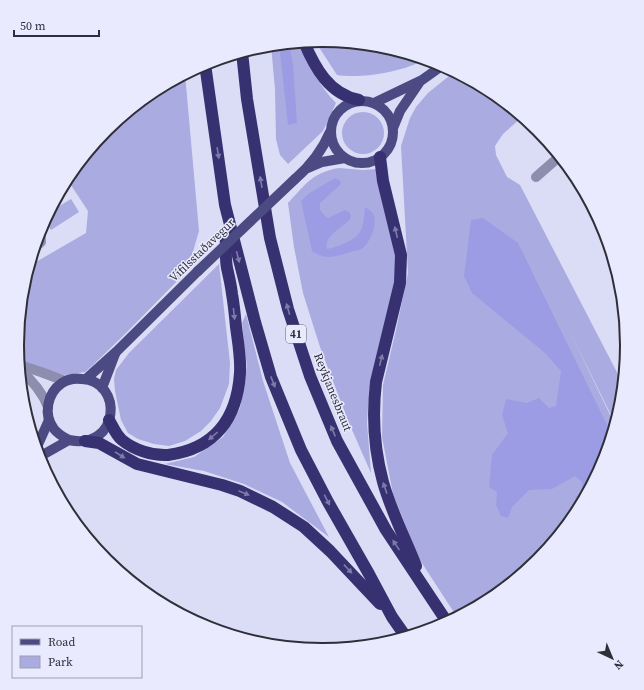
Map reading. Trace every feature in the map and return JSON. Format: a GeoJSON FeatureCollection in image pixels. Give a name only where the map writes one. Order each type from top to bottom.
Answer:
{"type":"FeatureCollection","features":[{"type":"Feature","properties":{"kind":"highway"},"geometry":{"type":"LineString","coordinates":[[307,48],[324,79],[334,90],[350,99],[359,100]]}},
{"type":"Feature","properties":{"kind":"highway","name":"Reykjanesbraut"},"geometry":{"type":"LineString","coordinates":[[243,58],[270,238],[288,309],[310,376],[337,441],[386,530],[444,617]]}},
{"type":"Feature","properties":{"kind":"highway"},"geometry":{"type":"LineString","coordinates":[[109,420],[115,432],[122,440],[134,448],[148,453],[164,455],[181,453],[202,444],[218,432],[233,408],[238,389],[240,351],[227,266],[225,205],[206,71]]}},
{"type":"Feature","properties":{"kind":"highway"},"geometry":{"type":"LineString","coordinates":[[380,157],[383,181],[401,255],[400,283],[376,382],[374,408],[375,441],[383,483],[426,589]]}},
{"type":"Feature","properties":{"kind":"highway"},"geometry":{"type":"LineString","coordinates":[[225,205],[255,322],[273,384],[301,450],[341,528],[369,574],[392,617],[402,632]]}},
{"type":"Feature","properties":{"kind":"highway"},"geometry":{"type":"LineString","coordinates":[[85,441],[99,443],[137,464],[222,485],[240,491],[273,507],[304,527],[326,547],[392,617]]}},
{"type":"Feature","properties":{"kind":"main road"},"geometry":{"type":"LineString","coordinates":[[374,103],[422,80],[436,70]]}},
{"type":"Feature","properties":{"kind":"main road"},"geometry":{"type":"LineString","coordinates":[[393,128],[400,111],[422,80]]}},
{"type":"Feature","properties":{"kind":"main road"},"geometry":{"type":"LineString","coordinates":[[359,100],[374,103],[387,113],[391,120],[393,136],[386,151],[380,157]]}},
{"type":"Feature","properties":{"kind":"main road","name":"Vífilsstaðavegur"},"geometry":{"type":"LineString","coordinates":[[86,379],[308,168],[322,149],[336,114],[342,107],[359,100]]}},
{"type":"Feature","properties":{"kind":"main road"},"geometry":{"type":"LineString","coordinates":[[330,132],[332,142],[337,151],[345,158]]}},
{"type":"Feature","properties":{"kind":"main road","name":"Vífilsstaðavegur"},"geometry":{"type":"LineString","coordinates":[[308,168],[322,162],[345,158],[354,162],[363,163],[380,157]]}},
{"type":"Feature","properties":{"kind":"main road","name":"Vífilsstaðavegur"},"geometry":{"type":"LineString","coordinates":[[102,388],[116,352]]}},
{"type":"Feature","properties":{"kind":"main road"},"geometry":{"type":"LineString","coordinates":[[75,378],[95,382],[107,395],[110,403],[111,412],[109,420],[100,434],[93,439],[76,442],[69,440],[60,435],[49,420],[49,399],[58,386],[65,381],[75,378]]}},
{"type":"Feature","properties":{"kind":"main road"},"geometry":{"type":"LineString","coordinates":[[40,440],[49,420]]}},
{"type":"Feature","properties":{"kind":"main road"},"geometry":{"type":"LineString","coordinates":[[45,454],[69,440]]}},
{"type":"Feature","properties":{"kind":"street"},"geometry":{"type":"LineString","coordinates":[[536,177],[555,160]]}},
{"type":"Feature","properties":{"kind":"street"},"geometry":{"type":"LineString","coordinates":[[25,367],[65,381]]}},
{"type":"Feature","properties":{"kind":"street"},"geometry":{"type":"LineString","coordinates":[[26,375],[42,392],[48,407]]}},
{"type":"Feature","properties":{"kind":"green space"},"geometry":{"type":"Polygon","coordinates":[[[319,47],[341,48],[380,53],[418,63],[394,71],[369,75],[337,75],[319,47]]]}},
{"type":"Feature","properties":{"kind":"green space"},"geometry":{"type":"Polygon","coordinates":[[[302,48],[319,82],[336,103],[323,131],[288,164],[280,155],[276,139],[275,89],[272,52],[302,48]]]}},
{"type":"Feature","properties":{"kind":"green space"},"geometry":{"type":"Polygon","coordinates":[[[449,76],[488,97],[518,121],[503,134],[495,146],[496,155],[507,177],[520,185],[618,374],[611,416],[570,332],[611,417],[597,459],[570,511],[533,556],[488,593],[454,612],[418,557],[393,494],[382,437],[383,385],[408,273],[401,146],[410,118],[416,107],[428,93],[449,76]]]}},
{"type":"Feature","properties":{"kind":"green space"},"geometry":{"type":"Polygon","coordinates":[[[186,80],[199,231],[192,255],[185,264],[182,276],[92,366],[85,372],[64,375],[25,363],[24,345],[27,306],[36,262],[86,233],[88,211],[71,185],[74,179],[111,134],[156,97],[186,80]]]}},
{"type":"Feature","properties":{"kind":"green space"},"geometry":{"type":"Polygon","coordinates":[[[363,112],[378,118],[384,133],[378,148],[363,154],[348,148],[342,133],[348,118],[363,112]]]}},
{"type":"Feature","properties":{"kind":"green space"},"geometry":{"type":"Polygon","coordinates":[[[339,168],[363,170],[376,169],[396,259],[395,285],[369,390],[367,423],[371,473],[349,423],[320,347],[303,293],[294,247],[288,203],[310,180],[322,173],[339,168]]]}},
{"type":"Feature","properties":{"kind":"green space"},"geometry":{"type":"Polygon","coordinates":[[[71,199],[79,212],[51,230],[49,227],[58,207],[71,199]]]}},
{"type":"Feature","properties":{"kind":"green space"},"geometry":{"type":"Polygon","coordinates":[[[219,264],[230,363],[229,384],[220,408],[211,421],[201,431],[185,441],[169,446],[154,444],[138,439],[128,433],[121,420],[115,391],[114,379],[116,370],[129,353],[219,264]]]}},
{"type":"Feature","properties":{"kind":"green space"},"geometry":{"type":"Polygon","coordinates":[[[246,314],[263,381],[290,463],[329,537],[282,502],[244,484],[204,471],[165,464],[194,457],[223,437],[240,408],[247,367],[242,323],[246,314]]]}},
{"type":"Feature","properties":{"kind":"shaded area"},"geometry":{"type":"Polygon","coordinates":[[[290,49],[293,65],[297,123],[288,125],[280,51],[290,49]]]}},
{"type":"Feature","properties":{"kind":"shaded area"},"geometry":{"type":"Polygon","coordinates":[[[335,178],[341,182],[340,185],[320,203],[320,210],[328,218],[345,210],[350,214],[351,218],[330,236],[327,242],[327,249],[345,243],[358,235],[364,220],[365,207],[373,214],[375,224],[370,238],[363,248],[338,256],[327,257],[312,251],[301,201],[308,194],[335,178]]]}},
{"type":"Feature","properties":{"kind":"shaded area"},"geometry":{"type":"Polygon","coordinates":[[[483,218],[518,243],[608,427],[597,459],[583,489],[582,482],[575,476],[552,489],[529,490],[512,507],[508,518],[501,516],[496,505],[497,492],[489,487],[492,455],[508,433],[502,415],[506,399],[527,403],[539,398],[549,408],[556,406],[561,371],[545,353],[472,293],[464,276],[471,220],[483,218]]]}}]}
